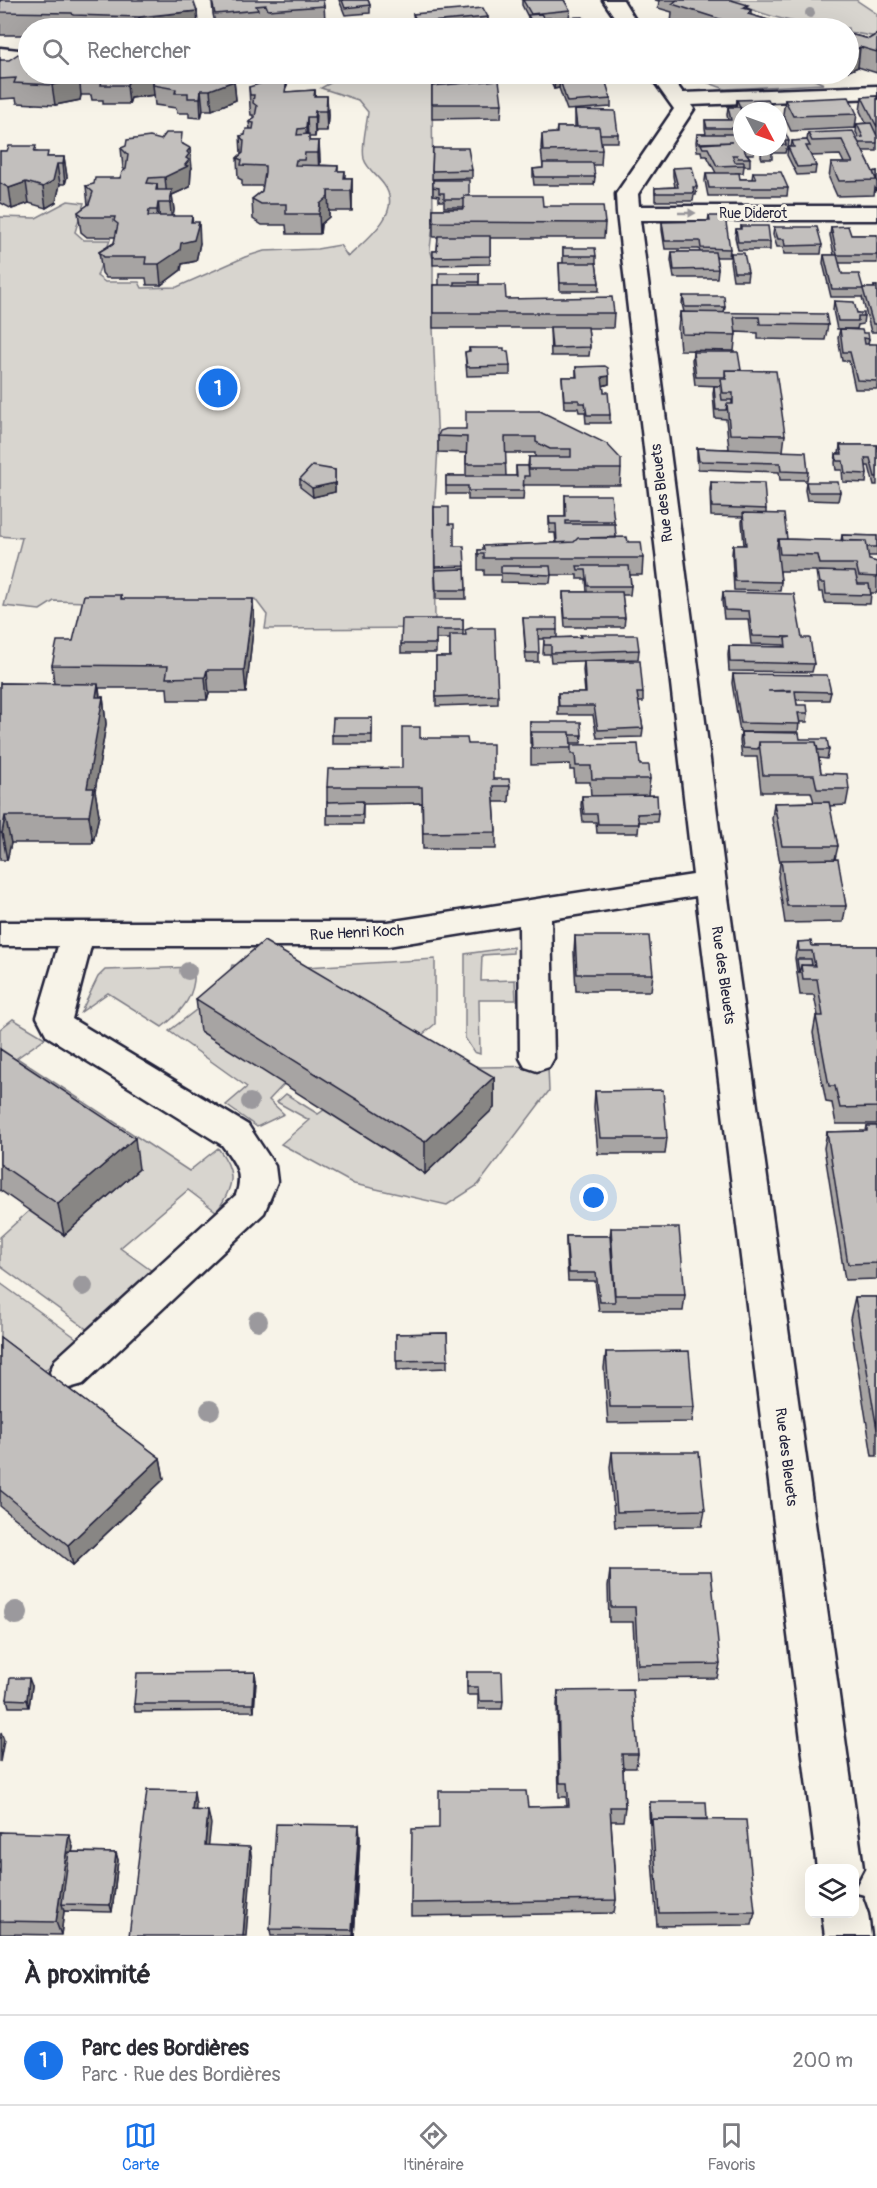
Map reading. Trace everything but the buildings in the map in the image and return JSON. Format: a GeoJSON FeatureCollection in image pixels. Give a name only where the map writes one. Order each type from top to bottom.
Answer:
{"type":"FeatureCollection","features":[{"type":"Feature","properties":{"kind":"street"},"geometry":{"type":"LineString","coordinates":[[613,0],[625,18]]}},
{"type":"Feature","properties":{"kind":"street"},"geometry":{"type":"LineString","coordinates":[[0,54],[18,56]]}},
{"type":"Feature","properties":{"kind":"street"},"geometry":{"type":"LineString","coordinates":[[267,94],[277,84]]}},
{"type":"Feature","properties":{"kind":"street"},"geometry":{"type":"LineString","coordinates":[[668,86],[877,92]]}},
{"type":"Feature","properties":{"kind":"street","name":"Rue des Bleuets"},"geometry":{"type":"LineString","coordinates":[[668,86],[684,109],[627,194],[628,213],[710,883],[839,1864]]}},
{"type":"Feature","properties":{"kind":"street","name":"Rue Diderot"},"geometry":{"type":"LineString","coordinates":[[628,213],[877,213]]}},
{"type":"Feature","properties":{"kind":"street","name":"Rue Henri Koch"},"geometry":{"type":"LineString","coordinates":[[0,934],[388,934],[710,883]]}},
{"type":"Feature","properties":{"kind":"street"},"geometry":{"type":"LineString","coordinates":[[535,911],[537,1058]]}},
{"type":"Feature","properties":{"kind":"street"},"geometry":{"type":"LineString","coordinates":[[69,1372],[251,1203],[259,1182],[257,1166],[235,1135],[59,1027],[54,1017],[78,934]]}},
{"type":"Feature","properties":{"kind":"street"},"geometry":{"type":"LineString","coordinates":[[846,1918],[848,1936]]}},
{"type":"Feature","properties":{"kind":"shaded area"},"geometry":{"type":"Polygon","coordinates":[[[726,0],[856,0],[877,14],[877,37],[859,34],[859,18],[779,18],[726,0]]]}},
{"type":"Feature","properties":{"kind":"shaded area"},"geometry":{"type":"Polygon","coordinates":[[[328,84],[432,84],[433,224],[430,249],[433,259],[433,328],[438,447],[434,516],[435,628],[265,629],[267,615],[255,599],[123,603],[54,601],[40,610],[4,606],[22,538],[0,536],[0,217],[36,218],[68,201],[84,203],[75,232],[84,240],[110,240],[97,276],[105,282],[139,282],[142,288],[177,287],[264,251],[317,249],[340,245],[348,257],[380,225],[389,205],[389,195],[364,159],[368,112],[358,100],[321,88],[328,84]]]}},
{"type":"Feature","properties":{"kind":"shaded area"},"geometry":{"type":"Polygon","coordinates":[[[712,84],[824,84],[725,89],[712,84]]]}},
{"type":"Feature","properties":{"kind":"shaded area"},"geometry":{"type":"Polygon","coordinates":[[[513,947],[513,953],[482,955],[481,981],[515,980],[516,1000],[479,1000],[480,1054],[474,1052],[465,1038],[465,954],[513,947]]]}},
{"type":"Feature","properties":{"kind":"shaded area"},"geometry":{"type":"Polygon","coordinates":[[[435,959],[435,1024],[401,1053],[228,979],[232,965],[290,968],[435,959]]]}},
{"type":"Feature","properties":{"kind":"shaded area"},"geometry":{"type":"Polygon","coordinates":[[[194,967],[191,994],[176,1015],[162,1027],[108,993],[81,1012],[98,977],[105,970],[194,967]]]}},
{"type":"Feature","properties":{"kind":"shaded area"},"geometry":{"type":"Polygon","coordinates":[[[205,1003],[284,1084],[269,1100],[284,1114],[257,1127],[226,1105],[247,1087],[169,1031],[205,1003]]]}},
{"type":"Feature","properties":{"kind":"shaded area"},"geometry":{"type":"Polygon","coordinates":[[[13,1019],[45,1038],[17,1058],[189,1171],[218,1148],[229,1165],[231,1173],[230,1187],[217,1212],[188,1190],[120,1248],[152,1271],[88,1330],[0,1266],[0,1237],[29,1211],[64,1235],[0,1076],[0,1029],[13,1019]]]}},
{"type":"Feature","properties":{"kind":"shaded area"},"geometry":{"type":"Polygon","coordinates":[[[446,1060],[480,1067],[548,1066],[549,1091],[478,1185],[447,1205],[354,1184],[281,1144],[309,1120],[277,1102],[286,1094],[318,1114],[324,1110],[425,1174],[446,1060]]]}},
{"type":"Feature","properties":{"kind":"shaded area"},"geometry":{"type":"Polygon","coordinates":[[[0,1283],[79,1340],[34,1380],[0,1354],[0,1283]]]}},
{"type":"Feature","properties":{"kind":"place","name":"Parc des Bordières"},"geometry":{"type":"Point","coordinates":[218,388]}}]}
